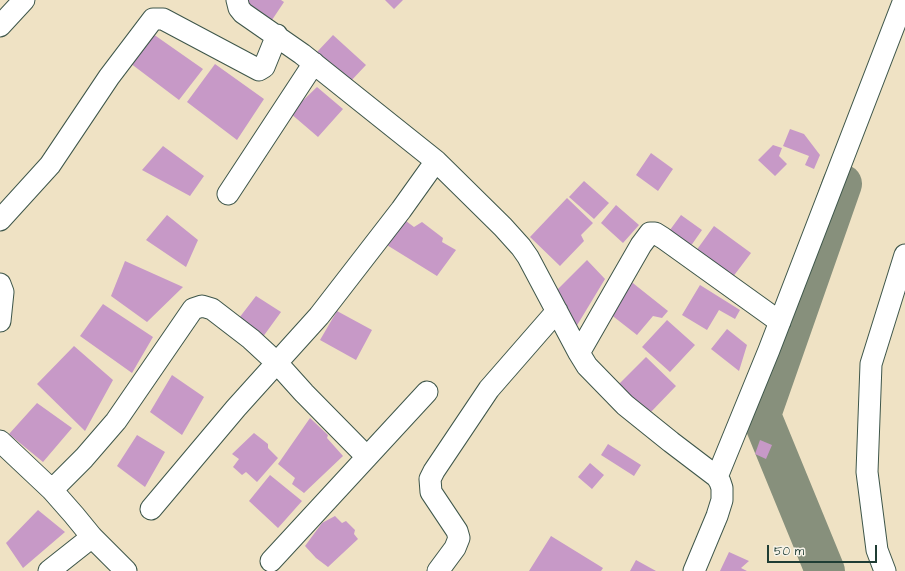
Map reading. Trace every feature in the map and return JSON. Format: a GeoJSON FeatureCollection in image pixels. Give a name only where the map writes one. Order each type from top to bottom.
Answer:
{"type":"FeatureCollection","features":[{"type":"Feature","properties":{"kind":"street"},"geometry":{"type":"LineString","coordinates":[[0,26],[24,0]]}},
{"type":"Feature","properties":{"kind":"street"},"geometry":{"type":"LineString","coordinates":[[237,0],[239,8],[243,13],[277,35],[314,63],[436,161],[504,227],[521,247],[579,352],[592,371],[625,404],[717,477],[722,488],[722,500],[712,529],[694,571]]}},
{"type":"Feature","properties":{"kind":"street"},"geometry":{"type":"LineString","coordinates":[[717,477],[780,322],[904,0]]}},
{"type":"Feature","properties":{"kind":"street"},"geometry":{"type":"LineString","coordinates":[[0,220],[50,165],[109,77],[153,20],[163,19],[259,70],[264,67],[277,35]]}},
{"type":"Feature","properties":{"kind":"street"},"geometry":{"type":"LineString","coordinates":[[228,194],[314,63]]}},
{"type":"Feature","properties":{"kind":"street"},"geometry":{"type":"LineString","coordinates":[[151,508],[236,408],[319,316],[401,210],[436,161]]}},
{"type":"Feature","properties":{"kind":"street"},"geometry":{"type":"LineString","coordinates":[[579,352],[641,245],[650,233],[655,233],[663,238],[780,322]]}},
{"type":"Feature","properties":{"kind":"street"},"geometry":{"type":"LineString","coordinates":[[885,571],[877,550],[867,472],[871,364],[905,255]]}},
{"type":"Feature","properties":{"kind":"street"},"geometry":{"type":"LineString","coordinates":[[0,284],[3,292],[0,321]]}},
{"type":"Feature","properties":{"kind":"street"},"geometry":{"type":"LineString","coordinates":[[52,490],[84,458],[116,421],[193,309],[202,306],[212,309],[251,339],[277,363],[304,393],[367,456]]}},
{"type":"Feature","properties":{"kind":"street"},"geometry":{"type":"LineString","coordinates":[[438,571],[455,548],[459,538],[457,531],[430,492],[430,480],[434,471],[489,389],[557,311]]}},
{"type":"Feature","properties":{"kind":"street"},"geometry":{"type":"LineString","coordinates":[[271,561],[427,392]]}},
{"type":"Feature","properties":{"kind":"street"},"geometry":{"type":"LineString","coordinates":[[0,441],[52,490],[92,537],[126,571]]}},
{"type":"Feature","properties":{"kind":"street"},"geometry":{"type":"LineString","coordinates":[[48,571],[92,537]]}},
{"type":"Feature","properties":{"kind":"building"},"geometry":{"type":"Polygon","coordinates":[[[239,0],[281,0],[284,2],[270,23],[239,0]]]}},
{"type":"Feature","properties":{"kind":"building"},"geometry":{"type":"Polygon","coordinates":[[[385,0],[403,0],[394,9],[385,0]]]}},
{"type":"Feature","properties":{"kind":"building"},"geometry":{"type":"Polygon","coordinates":[[[153,34],[203,69],[179,100],[130,63],[153,34]]]}},
{"type":"Feature","properties":{"kind":"building"},"geometry":{"type":"Polygon","coordinates":[[[333,35],[366,65],[349,83],[317,52],[333,35]]]}},
{"type":"Feature","properties":{"kind":"building"},"geometry":{"type":"Polygon","coordinates":[[[215,64],[264,99],[237,140],[187,102],[215,64]]]}},
{"type":"Feature","properties":{"kind":"building"},"geometry":{"type":"Polygon","coordinates":[[[317,87],[343,109],[318,137],[290,113],[317,87]]]}},
{"type":"Feature","properties":{"kind":"building"},"geometry":{"type":"Polygon","coordinates":[[[790,129],[804,134],[820,155],[814,169],[805,165],[809,156],[783,146],[790,129]]]}},
{"type":"Feature","properties":{"kind":"building"},"geometry":{"type":"Polygon","coordinates":[[[773,145],[782,148],[779,156],[787,164],[775,176],[758,160],[773,145]]]}},
{"type":"Feature","properties":{"kind":"building"},"geometry":{"type":"Polygon","coordinates":[[[163,146],[204,176],[190,196],[142,170],[163,146]]]}},
{"type":"Feature","properties":{"kind":"building"},"geometry":{"type":"Polygon","coordinates":[[[651,153],[673,169],[658,191],[636,175],[651,153]]]}},
{"type":"Feature","properties":{"kind":"building"},"geometry":{"type":"Polygon","coordinates":[[[584,181],[609,203],[594,219],[569,197],[584,181]]]}},
{"type":"Feature","properties":{"kind":"building"},"geometry":{"type":"Polygon","coordinates":[[[567,198],[593,223],[581,235],[584,241],[560,266],[530,237],[567,198]]]}},
{"type":"Feature","properties":{"kind":"building"},"geometry":{"type":"Polygon","coordinates":[[[616,205],[639,225],[623,243],[601,223],[616,205]]]}},
{"type":"Feature","properties":{"kind":"building"},"geometry":{"type":"Polygon","coordinates":[[[167,215],[198,240],[186,267],[146,240],[167,215]]]}},
{"type":"Feature","properties":{"kind":"building"},"geometry":{"type":"Polygon","coordinates":[[[681,215],[702,230],[688,250],[667,234],[681,215]]]}},
{"type":"Feature","properties":{"kind":"building"},"geometry":{"type":"Polygon","coordinates":[[[402,218],[414,227],[422,222],[443,238],[442,242],[456,250],[437,276],[382,242],[402,218]]]}},
{"type":"Feature","properties":{"kind":"building"},"geometry":{"type":"Polygon","coordinates":[[[714,226],[751,253],[729,282],[693,255],[714,226]]]}},
{"type":"Feature","properties":{"kind":"building"},"geometry":{"type":"Polygon","coordinates":[[[587,260],[605,279],[573,332],[556,291],[587,260]]]}},
{"type":"Feature","properties":{"kind":"building"},"geometry":{"type":"Polygon","coordinates":[[[125,261],[183,287],[147,322],[111,296],[125,261]]]}},
{"type":"Feature","properties":{"kind":"building"},"geometry":{"type":"Polygon","coordinates":[[[629,280],[668,311],[662,318],[653,316],[637,335],[605,310],[629,280]]]}},
{"type":"Feature","properties":{"kind":"building"},"geometry":{"type":"Polygon","coordinates":[[[700,285],[740,310],[735,319],[719,310],[707,330],[682,315],[700,285]]]}},
{"type":"Feature","properties":{"kind":"building"},"geometry":{"type":"Polygon","coordinates":[[[256,296],[281,312],[257,345],[236,322],[256,296]]]}},
{"type":"Feature","properties":{"kind":"building"},"geometry":{"type":"Polygon","coordinates":[[[103,304],[153,337],[132,373],[80,336],[103,304]]]}},
{"type":"Feature","properties":{"kind":"building"},"geometry":{"type":"Polygon","coordinates":[[[337,311],[372,330],[356,360],[320,340],[337,311]]]}},
{"type":"Feature","properties":{"kind":"building"},"geometry":{"type":"Polygon","coordinates":[[[667,320],[695,345],[670,372],[642,347],[667,320]]]}},
{"type":"Feature","properties":{"kind":"building"},"geometry":{"type":"Polygon","coordinates":[[[727,329],[747,345],[739,371],[711,349],[727,329]]]}},
{"type":"Feature","properties":{"kind":"building"},"geometry":{"type":"Polygon","coordinates":[[[74,346],[113,380],[85,431],[37,384],[74,346]]]}},
{"type":"Feature","properties":{"kind":"building"},"geometry":{"type":"Polygon","coordinates":[[[646,357],[676,386],[649,414],[619,384],[646,357]]]}},
{"type":"Feature","properties":{"kind":"building"},"geometry":{"type":"Polygon","coordinates":[[[172,375],[204,397],[182,435],[150,412],[172,375]]]}},
{"type":"Feature","properties":{"kind":"building"},"geometry":{"type":"Polygon","coordinates":[[[37,403],[72,428],[43,462],[9,434],[37,403]]]}},
{"type":"Feature","properties":{"kind":"building"},"geometry":{"type":"Polygon","coordinates":[[[310,418],[328,435],[327,438],[343,456],[304,493],[292,484],[295,478],[278,464],[310,418]]]}},
{"type":"Feature","properties":{"kind":"building"},"geometry":{"type":"Polygon","coordinates":[[[254,433],[268,444],[268,448],[278,458],[257,482],[246,472],[242,475],[233,467],[239,459],[232,454],[254,433]]]}},
{"type":"Feature","properties":{"kind":"building"},"geometry":{"type":"Polygon","coordinates":[[[137,435],[165,452],[145,487],[117,466],[137,435]]]}},
{"type":"Feature","properties":{"kind":"building"},"geometry":{"type":"Polygon","coordinates":[[[760,440],[772,445],[766,459],[755,454],[760,440]]]}},
{"type":"Feature","properties":{"kind":"building"},"geometry":{"type":"Polygon","coordinates":[[[608,444],[641,465],[634,476],[601,455],[608,444]]]}},
{"type":"Feature","properties":{"kind":"building"},"geometry":{"type":"Polygon","coordinates":[[[590,463],[604,475],[592,489],[578,477],[590,463]]]}},
{"type":"Feature","properties":{"kind":"building"},"geometry":{"type":"Polygon","coordinates":[[[270,475],[302,501],[278,528],[249,501],[270,475]]]}},
{"type":"Feature","properties":{"kind":"building"},"geometry":{"type":"Polygon","coordinates":[[[38,510],[65,532],[23,568],[6,543],[38,510]]]}},
{"type":"Feature","properties":{"kind":"building"},"geometry":{"type":"Polygon","coordinates":[[[335,516],[342,523],[346,521],[355,530],[354,534],[358,539],[328,567],[316,558],[305,546],[322,523],[335,516]]]}},
{"type":"Feature","properties":{"kind":"building"},"geometry":{"type":"Polygon","coordinates":[[[551,536],[603,568],[601,571],[529,571],[551,536]]]}},
{"type":"Feature","properties":{"kind":"building"},"geometry":{"type":"Polygon","coordinates":[[[729,552],[749,561],[741,568],[747,571],[720,571],[729,552]]]}},
{"type":"Feature","properties":{"kind":"building"},"geometry":{"type":"Polygon","coordinates":[[[636,560],[656,571],[630,571],[636,560]]]}},
{"type":"Feature","properties":{"kind":"taxiway"},"geometry":{"type":"LineString","coordinates":[[825,571],[761,415],[842,184]]}}]}
